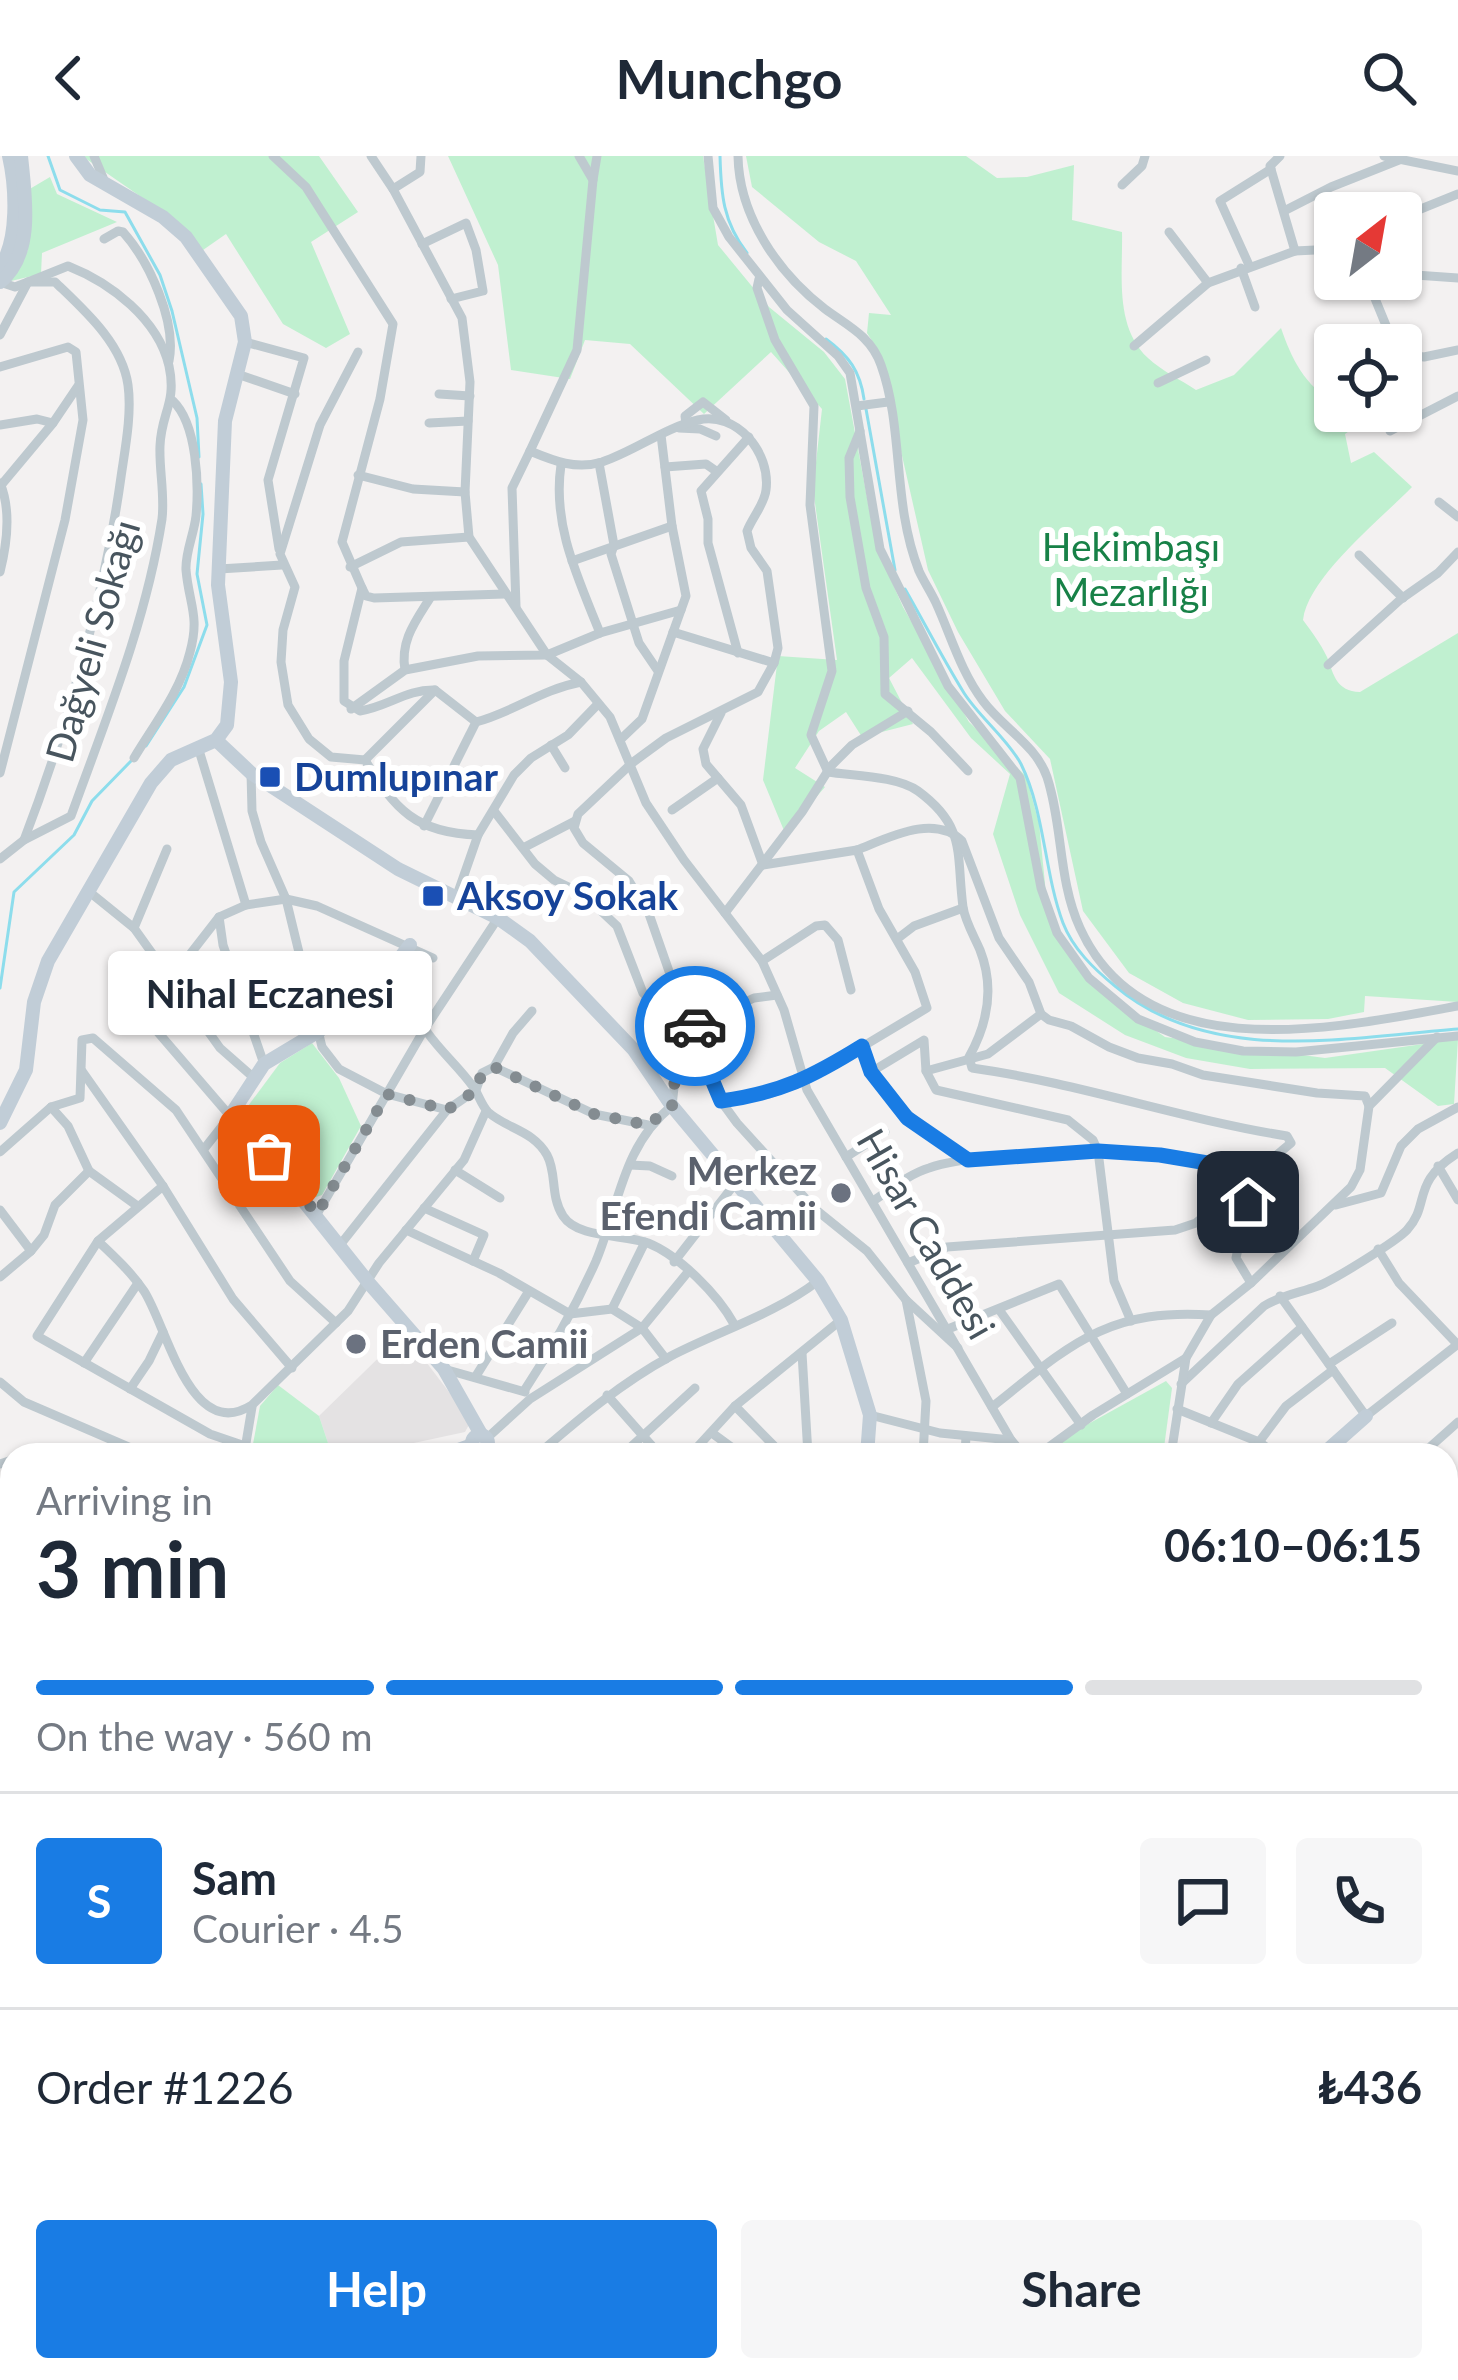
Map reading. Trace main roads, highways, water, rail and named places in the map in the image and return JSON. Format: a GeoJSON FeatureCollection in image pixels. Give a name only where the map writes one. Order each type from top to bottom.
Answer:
{"type":"FeatureCollection","features":[{"type":"Feature","properties":{"kind":"main road"},"geometry":{"type":"LineString","coordinates":[[0,267],[8,255],[11,228],[9,156]]}},
{"type":"Feature","properties":{"kind":"main road"},"geometry":{"type":"LineString","coordinates":[[0,282],[22,249],[21,156]]}},
{"type":"Feature","properties":{"kind":"main road"},"geometry":{"type":"LineString","coordinates":[[0,1123],[26,1070],[34,1002],[48,961],[151,783],[171,760],[216,740],[227,724],[231,682],[219,568],[225,421],[240,375],[245,342],[242,316],[186,237],[163,217],[90,175],[76,156]]}},
{"type":"Feature","properties":{"kind":"main road"},"geometry":{"type":"LineString","coordinates":[[216,740],[250,773],[398,869],[498,918],[562,972],[634,1050],[672,1106],[818,1281],[842,1320],[870,1415],[868,1443]]}},
{"type":"Feature","properties":{"kind":"main road"},"geometry":{"type":"LineString","coordinates":[[410,945],[385,977],[319,1031],[264,1064],[230,1115],[444,1369],[484,1443]]}},
{"type":"Feature","properties":{"kind":"main road"},"geometry":{"type":"LineString","coordinates":[[1338,1443],[1366,1416]]}},
{"type":"Feature","properties":{"kind":"waterway"},"geometry":{"type":"LineString","coordinates":[[48,156],[60,190],[100,210],[125,212],[160,275],[197,418],[199,457]]}},
{"type":"Feature","properties":{"kind":"waterway"},"geometry":{"type":"LineString","coordinates":[[720,156],[725,207],[747,253]]}},
{"type":"Feature","properties":{"kind":"waterway"},"geometry":{"type":"LineString","coordinates":[[826,339],[852,365],[864,399]]}},
{"type":"Feature","properties":{"kind":"waterway"},"geometry":{"type":"LineString","coordinates":[[866,409],[895,570]]}},
{"type":"Feature","properties":{"kind":"waterway"},"geometry":{"type":"LineString","coordinates":[[146,746],[184,687],[207,625],[197,574],[201,484]]}},
{"type":"Feature","properties":{"kind":"waterway"},"geometry":{"type":"LineString","coordinates":[[905,589],[964,693],[1021,764],[1035,802],[1063,923],[1085,958],[1115,986],[1152,1011],[1193,1028],[1235,1037],[1324,1040],[1458,1029]]}},
{"type":"Feature","properties":{"kind":"waterway"},"geometry":{"type":"LineString","coordinates":[[0,988],[14,892],[74,835],[92,801],[131,761]]}},
{"type":"Feature","properties":{"kind":"place","name":"Dumlupınar"},"geometry":{"type":"Point","coordinates":[270,777]}},
{"type":"Feature","properties":{"kind":"place","name":"Aksoy Sokak"},"geometry":{"type":"Point","coordinates":[433,896]}},
{"type":"Feature","properties":{"kind":"place","name":"Nihal Eczanesi"},"geometry":{"type":"Point","coordinates":[269,1156]}},
{"type":"Feature","properties":{"kind":"place","name":"Merkez Efendi Camii"},"geometry":{"type":"Point","coordinates":[841,1193]}},
{"type":"Feature","properties":{"kind":"place","name":"Erden Camii"},"geometry":{"type":"Point","coordinates":[356,1344]}},
{"type":"Feature","properties":{"kind":"park label","name":"Hekimbaşı Mezarlığı"},"geometry":{"type":"Point","coordinates":[1131,570]}}]}
